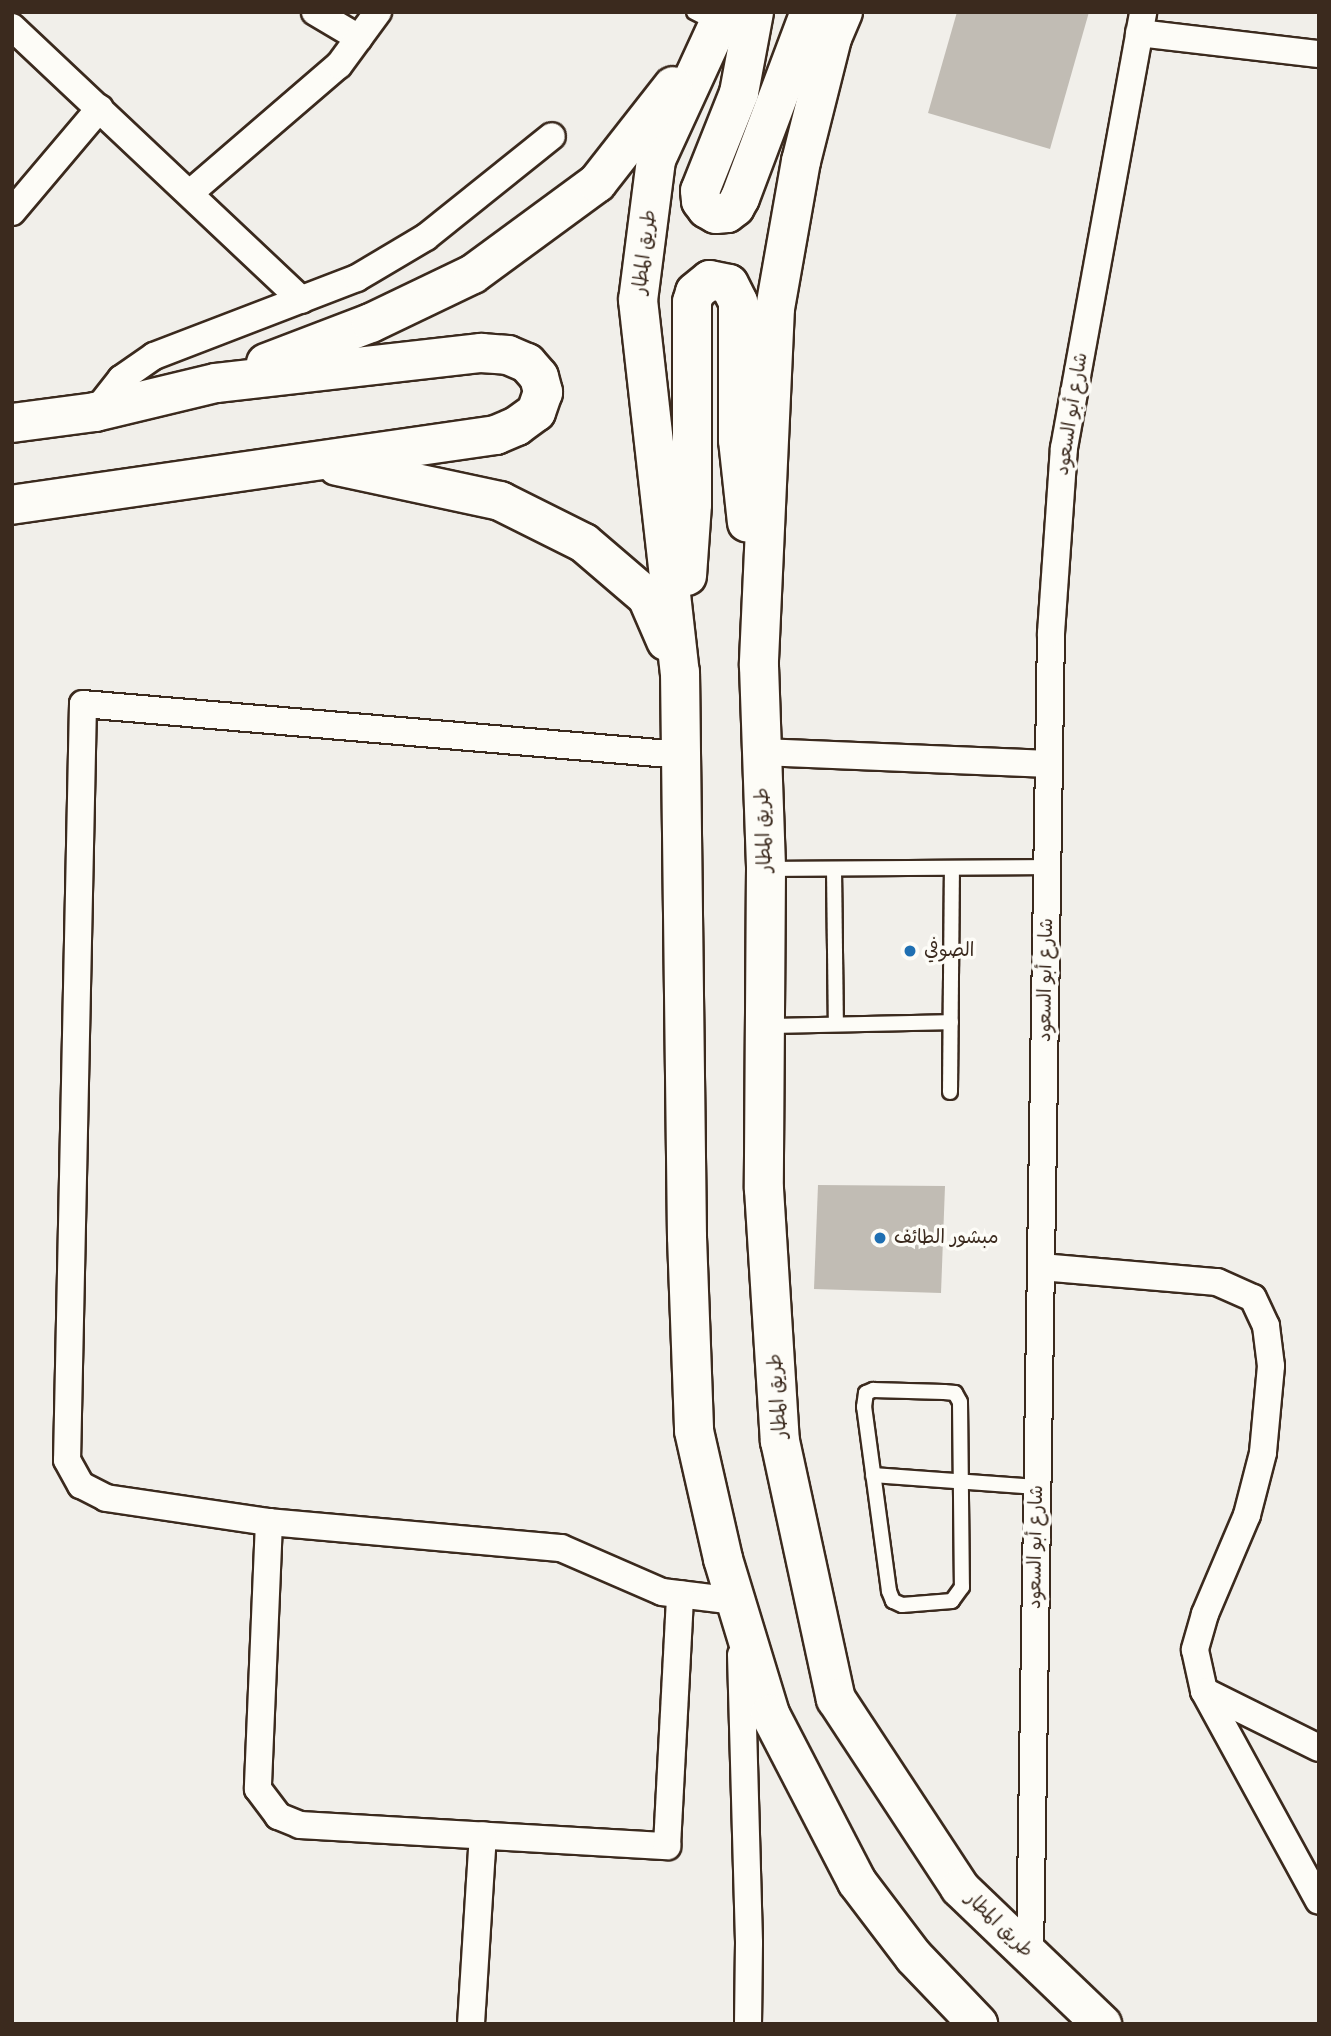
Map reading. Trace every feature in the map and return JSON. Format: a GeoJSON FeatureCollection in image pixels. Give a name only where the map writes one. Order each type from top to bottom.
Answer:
{"type":"FeatureCollection","features":[{"type":"Feature","properties":{"kind":"main road"},"geometry":{"type":"LineString","coordinates":[[754,12],[739,93],[700,191],[701,201],[707,209],[716,214],[727,213],[735,207],[740,198],[810,12]]}},
{"type":"Feature","properties":{"kind":"main road","name":"طريق المطار"},"geometry":{"type":"LineString","coordinates":[[843,12],[832,38],[800,161],[775,308],[760,666],[766,869],[764,1189],[780,1440],[836,1699],[960,1888],[1102,2024]]}},
{"type":"Feature","properties":{"kind":"main road"},"geometry":{"type":"LineString","coordinates":[[216,383],[370,323],[473,274],[597,183],[712,21]]}},
{"type":"Feature","properties":{"kind":"main road","name":"طريق المطار"},"geometry":{"type":"LineString","coordinates":[[680,673],[638,300],[656,160],[712,21]]}},
{"type":"Feature","properties":{"kind":"main road","name":"طريق المطار"},"geometry":{"type":"LineString","coordinates":[[760,666],[738,440],[738,302],[729,285],[710,280],[695,292],[692,302],[692,504],[680,673],[687,1237],[694,1431],[738,1611],[770,1714],[858,1882],[914,1957],[978,2024]]}},
{"type":"Feature","properties":{"kind":"main road"},"geometry":{"type":"LineString","coordinates":[[12,424],[95,412],[216,383],[481,353],[508,355],[527,363],[539,377],[543,392],[536,412],[517,426],[496,435],[12,505]]}},
{"type":"Feature","properties":{"kind":"main road"},"geometry":{"type":"LineString","coordinates":[[312,460],[500,501],[584,543],[647,597],[680,673]]}},
{"type":"Feature","properties":{"kind":"street"},"geometry":{"type":"LineString","coordinates":[[315,12],[359,38]]}},
{"type":"Feature","properties":{"kind":"street"},"geometry":{"type":"LineString","coordinates":[[190,193],[339,65],[379,12]]}},
{"type":"Feature","properties":{"kind":"street"},"geometry":{"type":"LineString","coordinates":[[1141,23],[1319,54]]}},
{"type":"Feature","properties":{"kind":"street","name":"شارع أبو السعود"},"geometry":{"type":"LineString","coordinates":[[1030,1954],[1051,633],[1064,447],[1141,23]]}},
{"type":"Feature","properties":{"kind":"street"},"geometry":{"type":"LineString","coordinates":[[16,38],[100,108],[302,300]]}},
{"type":"Feature","properties":{"kind":"street"},"geometry":{"type":"LineString","coordinates":[[12,212],[100,108]]}},
{"type":"Feature","properties":{"kind":"street"},"geometry":{"type":"LineString","coordinates":[[95,412],[121,380],[155,356],[357,278],[426,237],[552,136]]}},
{"type":"Feature","properties":{"kind":"street"},"geometry":{"type":"LineString","coordinates":[[681,755],[83,704],[68,1460],[81,1486],[107,1498],[269,1522],[561,1548],[662,1592],[680,1594],[738,1611],[749,1943],[748,2024]]}},
{"type":"Feature","properties":{"kind":"street"},"geometry":{"type":"LineString","coordinates":[[762,752],[1049,764]]}},
{"type":"Feature","properties":{"kind":"street"},"geometry":{"type":"LineString","coordinates":[[1041,1267],[1217,1282],[1253,1298],[1266,1326],[1271,1366],[1263,1453],[1247,1515],[1205,1614],[1195,1650],[1204,1691],[1312,1868],[1319,1901]]}},
{"type":"Feature","properties":{"kind":"street"},"geometry":{"type":"LineString","coordinates":[[269,1522],[258,1789],[278,1816],[300,1825],[667,1846],[680,1594]]}},
{"type":"Feature","properties":{"kind":"street"},"geometry":{"type":"LineString","coordinates":[[1204,1691],[1319,1748]]}},
{"type":"Feature","properties":{"kind":"street"},"geometry":{"type":"LineString","coordinates":[[471,2024],[483,1835]]}},
{"type":"Feature","properties":{"kind":"lane"},"geometry":{"type":"LineString","coordinates":[[950,1092],[952,867]]}},
{"type":"Feature","properties":{"kind":"lane"},"geometry":{"type":"LineString","coordinates":[[766,869],[1048,867]]}},
{"type":"Feature","properties":{"kind":"lane"},"geometry":{"type":"LineString","coordinates":[[834,869],[836,1024]]}},
{"type":"Feature","properties":{"kind":"lane"},"geometry":{"type":"LineString","coordinates":[[765,1026],[951,1022]]}},
{"type":"Feature","properties":{"kind":"lane"},"geometry":{"type":"LineString","coordinates":[[873,1390],[955,1393],[960,1402],[962,1587],[960,1594],[952,1601],[902,1605],[893,1601],[888,1591],[873,1475],[864,1407],[866,1393],[873,1390]]}},
{"type":"Feature","properties":{"kind":"lane"},"geometry":{"type":"LineString","coordinates":[[873,1475],[1037,1487]]}},
{"type":"Feature","properties":{"kind":"building"},"geometry":{"type":"Polygon","coordinates":[[[957,12],[1089,12],[1050,149],[928,113],[957,12]]]}},
{"type":"Feature","properties":{"kind":"building","name":"مبشور الطائف"},"geometry":{"type":"Polygon","coordinates":[[[818,1185],[945,1186],[941,1293],[814,1289],[818,1185]]]}},
{"type":"Feature","properties":{"kind":"place","name":"الصوفي"},"geometry":{"type":"Point","coordinates":[910,951]}},
{"type":"Feature","properties":{"kind":"place","name":"مبشور الطائف"},"geometry":{"type":"Point","coordinates":[880,1238]}}]}
